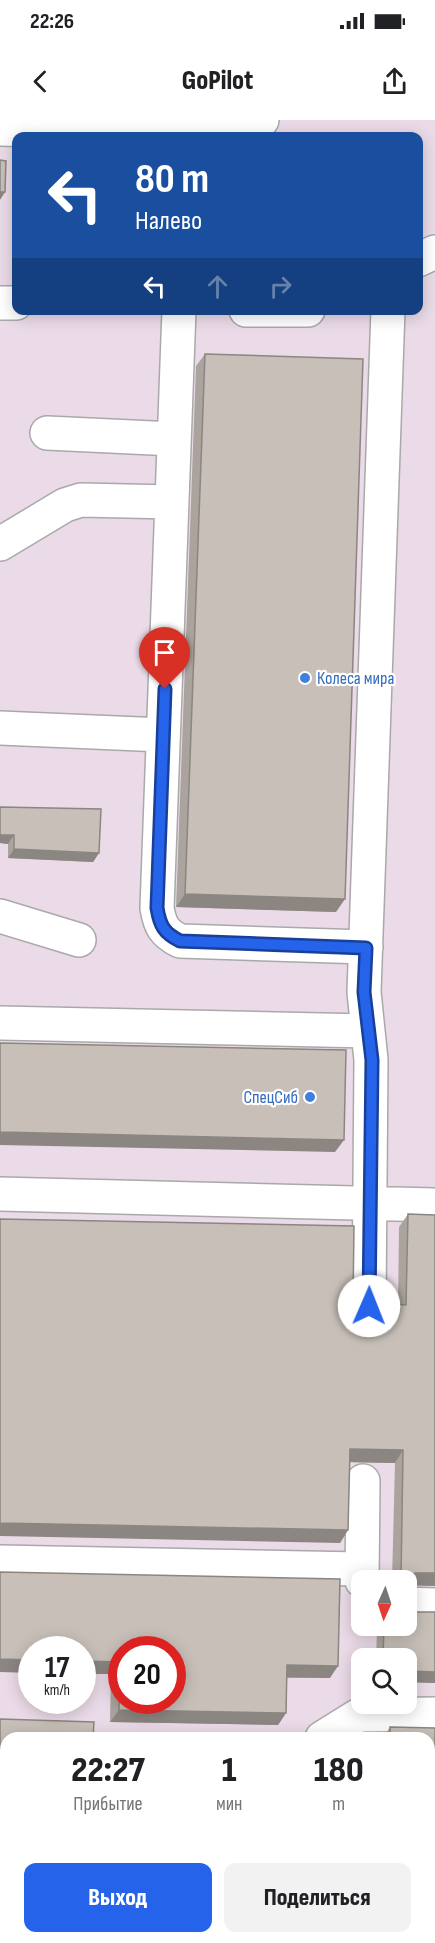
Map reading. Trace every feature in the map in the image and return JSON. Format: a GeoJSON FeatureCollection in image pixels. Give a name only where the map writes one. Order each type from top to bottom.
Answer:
{"type":"FeatureCollection","features":[{"type":"Feature","properties":{"kind":"lane"},"geometry":{"type":"LineString","coordinates":[[230,132],[262,120]]}},
{"type":"Feature","properties":{"kind":"lane"},"geometry":{"type":"LineString","coordinates":[[0,129],[111,132]]}},
{"type":"Feature","properties":{"kind":"lane"},"geometry":{"type":"LineString","coordinates":[[179,315],[157,908],[159,924],[167,934],[180,941],[366,948]]}},
{"type":"Feature","properties":{"kind":"lane"},"geometry":{"type":"LineString","coordinates":[[369,1306],[372,1060],[364,992],[388,315]]}},
{"type":"Feature","properties":{"kind":"lane"},"geometry":{"type":"LineString","coordinates":[[46,433],[174,439]]}},
{"type":"Feature","properties":{"kind":"lane"},"geometry":{"type":"LineString","coordinates":[[0,544],[65,505],[81,500],[172,502]]}},
{"type":"Feature","properties":{"kind":"lane"},"geometry":{"type":"LineString","coordinates":[[0,728],[163,735]]}},
{"type":"Feature","properties":{"kind":"lane"},"geometry":{"type":"LineString","coordinates":[[0,916],[79,940]]}},
{"type":"Feature","properties":{"kind":"lane"},"geometry":{"type":"LineString","coordinates":[[0,1023],[368,1031]]}},
{"type":"Feature","properties":{"kind":"lane"},"geometry":{"type":"LineString","coordinates":[[0,1194],[435,1205]]}},
{"type":"Feature","properties":{"kind":"lane"},"geometry":{"type":"LineString","coordinates":[[361,1570],[363,1481]]}},
{"type":"Feature","properties":{"kind":"lane"},"geometry":{"type":"LineString","coordinates":[[0,1562],[351,1575]]}},
{"type":"Feature","properties":{"kind":"lane"},"geometry":{"type":"LineString","coordinates":[[417,1604],[435,1605]]}},
{"type":"Feature","properties":{"kind":"lane"},"geometry":{"type":"LineString","coordinates":[[332,1732],[359,1715],[435,1714]]}},
{"type":"Feature","properties":{"kind":"shaded area"},"geometry":{"type":"Polygon","coordinates":[[[0,120],[435,120],[435,1732],[0,1732],[0,120]]]}},
{"type":"Feature","properties":{"kind":"building"},"geometry":{"type":"Polygon","coordinates":[[[0,160],[6,161],[5,192],[0,192],[0,160]]]}},
{"type":"Feature","properties":{"kind":"building"},"geometry":{"type":"Polygon","coordinates":[[[205,354],[363,359],[345,899],[185,894],[205,354]]]}},
{"type":"Feature","properties":{"kind":"building"},"geometry":{"type":"Polygon","coordinates":[[[0,807],[101,809],[99,853],[14,849],[14,835],[0,835],[0,807]]]}},
{"type":"Feature","properties":{"kind":"building"},"geometry":{"type":"Polygon","coordinates":[[[0,1043],[346,1050],[344,1140],[0,1132],[0,1043]]]}},
{"type":"Feature","properties":{"kind":"building"},"geometry":{"type":"Polygon","coordinates":[[[408,1214],[435,1215],[435,1573],[401,1570],[403,1450],[350,1449],[348,1530],[0,1523],[0,1219],[354,1226],[353,1304],[362,1304],[369,1310],[378,1312],[393,1304],[406,1305],[408,1214]]]}},
{"type":"Feature","properties":{"kind":"building"},"geometry":{"type":"Polygon","coordinates":[[[0,1572],[340,1579],[338,1666],[287,1665],[286,1713],[186,1711],[186,1636],[108,1636],[108,1662],[96,1661],[96,1636],[18,1636],[18,1660],[0,1659],[0,1572]]]}},
{"type":"Feature","properties":{"kind":"building"},"geometry":{"type":"Polygon","coordinates":[[[417,1612],[435,1612],[435,1672],[417,1671],[417,1648],[383,1648],[384,1636],[417,1636],[417,1612]]]}},
{"type":"Feature","properties":{"kind":"building"},"geometry":{"type":"Polygon","coordinates":[[[0,1719],[94,1722],[93,1732],[0,1732],[0,1719]]]}},
{"type":"Feature","properties":{"kind":"building"},"geometry":{"type":"Polygon","coordinates":[[[390,1727],[435,1728],[435,1732],[390,1732],[390,1727]]]}},
{"type":"Feature","properties":{"kind":"place","name":"Колеса мира"},"geometry":{"type":"Point","coordinates":[305,678]}},
{"type":"Feature","properties":{"kind":"place","name":"СпецСиб"},"geometry":{"type":"Point","coordinates":[310,1097]}},
{"type":"Feature","properties":{"kind":"route"},"geometry":{"type":"LineString","coordinates":[[165,689],[157,908],[159,924],[167,934],[180,941],[366,948],[364,992],[372,1060],[369,1306]]}}]}
